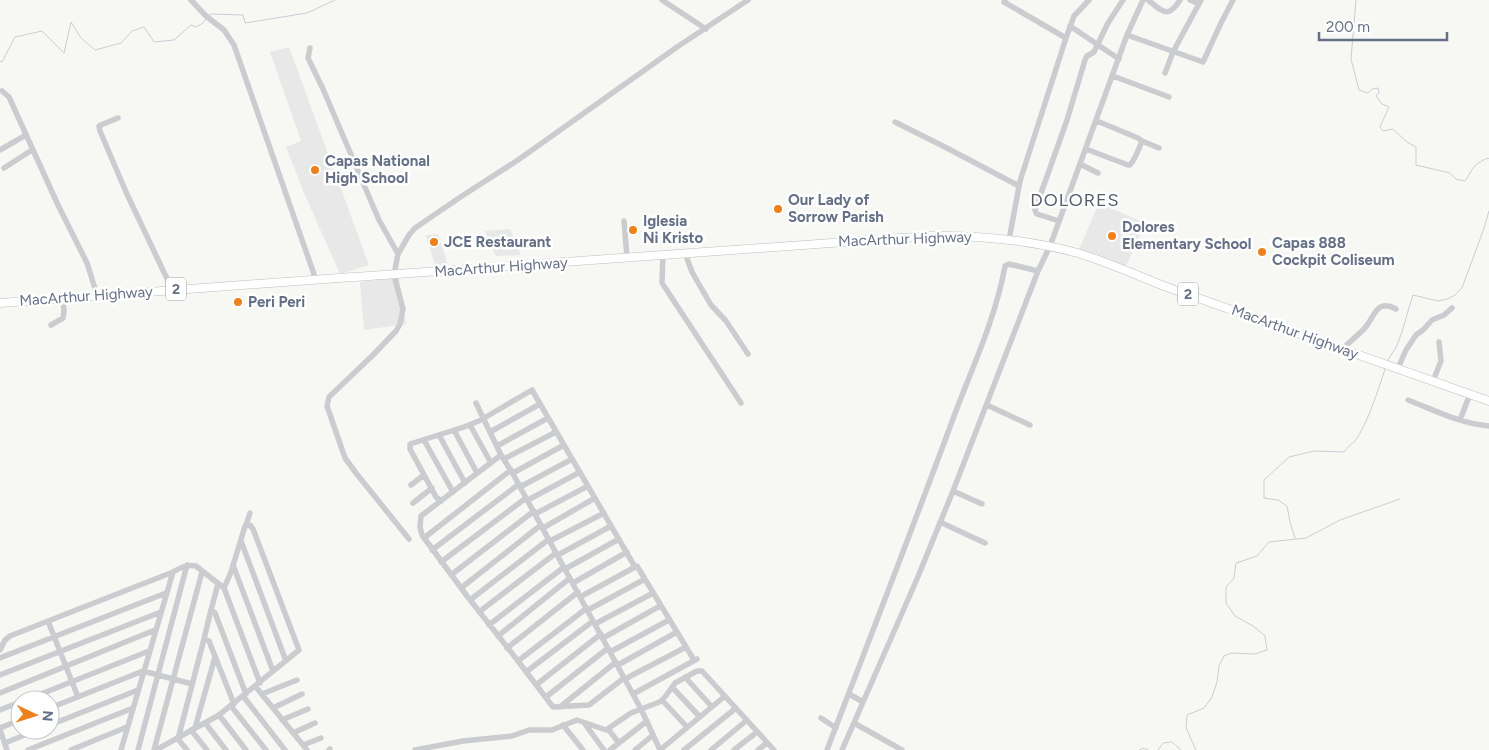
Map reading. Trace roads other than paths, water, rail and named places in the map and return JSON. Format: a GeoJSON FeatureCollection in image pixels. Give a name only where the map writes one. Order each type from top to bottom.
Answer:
{"type":"FeatureCollection","features":[{"type":"Feature","properties":{"kind":"highway","name":"MacArthur Highway"},"geometry":{"type":"LineString","coordinates":[[0,303],[663,254],[962,235],[1050,246],[1079,254],[1489,401]]}},
{"type":"Feature","properties":{"kind":"highway"},"geometry":{"type":"LineString","coordinates":[[114,294],[127,288],[187,284],[204,287]]}},
{"type":"Feature","properties":{"kind":"street"},"geometry":{"type":"LineString","coordinates":[[191,0],[208,18],[224,30],[234,46],[316,280]]}},
{"type":"Feature","properties":{"kind":"street"},"geometry":{"type":"LineString","coordinates":[[662,0],[706,29]]}},
{"type":"Feature","properties":{"kind":"street"},"geometry":{"type":"LineString","coordinates":[[409,539],[345,458],[326,406],[329,397],[373,355],[396,331],[400,324],[403,309],[394,274],[398,254],[409,235],[415,228],[518,160],[677,47],[748,0]]}},
{"type":"Feature","properties":{"kind":"street"},"geometry":{"type":"LineString","coordinates":[[1005,0],[1004,2],[1066,38]]}},
{"type":"Feature","properties":{"kind":"street"},"geometry":{"type":"LineString","coordinates":[[1009,240],[1019,186],[1070,26],[1074,16],[1089,0]]}},
{"type":"Feature","properties":{"kind":"street"},"geometry":{"type":"LineString","coordinates":[[1059,221],[1037,214],[1036,210],[1067,120],[1085,60],[1093,53],[1108,23],[1123,0]]}},
{"type":"Feature","properties":{"kind":"street"},"geometry":{"type":"LineString","coordinates":[[842,750],[917,579],[953,491],[1038,271],[1050,246],[1128,35],[1143,0]]}},
{"type":"Feature","properties":{"kind":"street"},"geometry":{"type":"LineString","coordinates":[[1148,0],[1162,11],[1171,12],[1180,0]]}},
{"type":"Feature","properties":{"kind":"street"},"geometry":{"type":"LineString","coordinates":[[1166,73],[1173,52],[1200,2],[1190,0]]}},
{"type":"Feature","properties":{"kind":"street"},"geometry":{"type":"LineString","coordinates":[[1128,35],[1203,62],[1233,0]]}},
{"type":"Feature","properties":{"kind":"street"},"geometry":{"type":"LineString","coordinates":[[1070,26],[1119,59]]}},
{"type":"Feature","properties":{"kind":"street"},"geometry":{"type":"LineString","coordinates":[[310,48],[308,58],[379,220],[398,254]]}},
{"type":"Feature","properties":{"kind":"street"},"geometry":{"type":"LineString","coordinates":[[1113,76],[1169,97]]}},
{"type":"Feature","properties":{"kind":"street"},"geometry":{"type":"LineString","coordinates":[[2,91],[9,97],[63,217],[87,263],[97,295]]}},
{"type":"Feature","properties":{"kind":"street"},"geometry":{"type":"LineString","coordinates":[[118,118],[98,126],[126,192],[170,286]]}},
{"type":"Feature","properties":{"kind":"street"},"geometry":{"type":"LineString","coordinates":[[1097,121],[1160,148]]}},
{"type":"Feature","properties":{"kind":"street"},"geometry":{"type":"LineString","coordinates":[[895,122],[1019,186]]}},
{"type":"Feature","properties":{"kind":"street"},"geometry":{"type":"LineString","coordinates":[[0,150],[26,135]]}},
{"type":"Feature","properties":{"kind":"street"},"geometry":{"type":"LineString","coordinates":[[1086,149],[1128,165],[1133,162],[1142,140]]}},
{"type":"Feature","properties":{"kind":"street"},"geometry":{"type":"LineString","coordinates":[[4,168],[32,150]]}},
{"type":"Feature","properties":{"kind":"street"},"geometry":{"type":"LineString","coordinates":[[1080,164],[1098,173]]}},
{"type":"Feature","properties":{"kind":"street"},"geometry":{"type":"LineString","coordinates":[[624,221],[627,257]]}},
{"type":"Feature","properties":{"kind":"street"},"geometry":{"type":"LineString","coordinates":[[685,253],[692,272],[711,305],[726,321],[748,354]]}},
{"type":"Feature","properties":{"kind":"street"},"geometry":{"type":"LineString","coordinates":[[663,254],[662,283],[741,403]]}},
{"type":"Feature","properties":{"kind":"street"},"geometry":{"type":"LineString","coordinates":[[827,750],[983,341],[1000,293],[1005,266],[1009,264],[1038,271]]}},
{"type":"Feature","properties":{"kind":"street"},"geometry":{"type":"LineString","coordinates":[[51,325],[63,318],[62,298]]}},
{"type":"Feature","properties":{"kind":"street"},"geometry":{"type":"LineString","coordinates":[[1343,349],[1364,329],[1379,308],[1391,306],[1396,309]]}},
{"type":"Feature","properties":{"kind":"street"},"geometry":{"type":"LineString","coordinates":[[1397,368],[1416,335],[1432,320],[1444,315],[1452,308]]}},
{"type":"Feature","properties":{"kind":"street"},"geometry":{"type":"LineString","coordinates":[[1433,381],[1442,357],[1439,342]]}},
{"type":"Feature","properties":{"kind":"street"},"geometry":{"type":"LineString","coordinates":[[441,501],[436,497],[424,475],[410,446],[412,443],[470,425],[532,390],[611,526],[696,660],[633,694]]}},
{"type":"Feature","properties":{"kind":"street"},"geometry":{"type":"LineString","coordinates":[[1460,420],[1470,394]]}},
{"type":"Feature","properties":{"kind":"street"},"geometry":{"type":"LineString","coordinates":[[1408,400],[1460,420],[1480,426],[1489,426]]}},
{"type":"Feature","properties":{"kind":"street"},"geometry":{"type":"LineString","coordinates":[[476,402],[497,446],[641,709],[660,750],[725,696]]}},
{"type":"Feature","properties":{"kind":"street"},"geometry":{"type":"LineString","coordinates":[[490,432],[540,404]]}},
{"type":"Feature","properties":{"kind":"street"},"geometry":{"type":"LineString","coordinates":[[987,405],[1030,425]]}},
{"type":"Feature","properties":{"kind":"street"},"geometry":{"type":"LineString","coordinates":[[497,446],[548,418]]}},
{"type":"Feature","properties":{"kind":"street"},"geometry":{"type":"LineString","coordinates":[[470,425],[491,463]]}},
{"type":"Feature","properties":{"kind":"street"},"geometry":{"type":"LineString","coordinates":[[454,430],[477,474]]}},
{"type":"Feature","properties":{"kind":"street"},"geometry":{"type":"LineString","coordinates":[[556,432],[491,463],[421,516],[420,527],[424,538],[553,707],[588,705],[625,679],[686,647]]}},
{"type":"Feature","properties":{"kind":"street"},"geometry":{"type":"LineString","coordinates":[[439,435],[465,483]]}},
{"type":"Feature","properties":{"kind":"street"},"geometry":{"type":"LineString","coordinates":[[424,440],[453,492]]}},
{"type":"Feature","properties":{"kind":"street"},"geometry":{"type":"LineString","coordinates":[[424,538],[512,471],[564,445]]}},
{"type":"Feature","properties":{"kind":"street"},"geometry":{"type":"LineString","coordinates":[[432,550],[520,485],[572,459]]}},
{"type":"Feature","properties":{"kind":"street"},"geometry":{"type":"LineString","coordinates":[[442,562],[527,499],[580,472]]}},
{"type":"Feature","properties":{"kind":"street"},"geometry":{"type":"LineString","coordinates":[[411,485],[424,475]]}},
{"type":"Feature","properties":{"kind":"street"},"geometry":{"type":"LineString","coordinates":[[451,575],[534,512],[588,486]]}},
{"type":"Feature","properties":{"kind":"street"},"geometry":{"type":"LineString","coordinates":[[414,503],[432,488]]}},
{"type":"Feature","properties":{"kind":"street"},"geometry":{"type":"LineString","coordinates":[[953,491],[982,504]]}},
{"type":"Feature","properties":{"kind":"street"},"geometry":{"type":"LineString","coordinates":[[461,588],[542,527],[595,498]]}},
{"type":"Feature","properties":{"kind":"street"},"geometry":{"type":"LineString","coordinates":[[224,588],[250,513]]}},
{"type":"Feature","properties":{"kind":"street"},"geometry":{"type":"LineString","coordinates":[[470,600],[549,540],[604,513]]}},
{"type":"Feature","properties":{"kind":"street"},"geometry":{"type":"LineString","coordinates":[[940,522],[985,543]]}},
{"type":"Feature","properties":{"kind":"street"},"geometry":{"type":"LineString","coordinates":[[246,525],[250,524],[252,527],[299,650]]}},
{"type":"Feature","properties":{"kind":"street"},"geometry":{"type":"LineString","coordinates":[[480,612],[557,554],[611,526]]}},
{"type":"Feature","properties":{"kind":"street"},"geometry":{"type":"LineString","coordinates":[[489,625],[565,568],[619,539]]}},
{"type":"Feature","properties":{"kind":"street"},"geometry":{"type":"LineString","coordinates":[[241,541],[286,661]]}},
{"type":"Feature","properties":{"kind":"street"},"geometry":{"type":"LineString","coordinates":[[498,636],[572,581],[627,552]]}},
{"type":"Feature","properties":{"kind":"street"},"geometry":{"type":"LineString","coordinates":[[233,564],[273,671]]}},
{"type":"Feature","properties":{"kind":"street"},"geometry":{"type":"LineString","coordinates":[[138,750],[187,565]]}},
{"type":"Feature","properties":{"kind":"street"},"geometry":{"type":"LineString","coordinates":[[0,650],[5,640],[10,636],[187,565],[194,566],[224,588],[262,694],[305,748],[320,738]]}},
{"type":"Feature","properties":{"kind":"street"},"geometry":{"type":"LineString","coordinates":[[507,648],[579,594],[636,567]]}},
{"type":"Feature","properties":{"kind":"street"},"geometry":{"type":"LineString","coordinates":[[113,750],[121,748],[172,572]]}},
{"type":"Feature","properties":{"kind":"street"},"geometry":{"type":"LineString","coordinates":[[202,572],[155,750],[165,748],[193,729],[206,724],[219,715],[258,685],[304,645]]}},
{"type":"Feature","properties":{"kind":"street"},"geometry":{"type":"LineString","coordinates":[[518,662],[587,609],[644,579]]}},
{"type":"Feature","properties":{"kind":"street"},"geometry":{"type":"LineString","coordinates":[[178,739],[218,584]]}},
{"type":"Feature","properties":{"kind":"street"},"geometry":{"type":"LineString","coordinates":[[0,658],[166,593]]}},
{"type":"Feature","properties":{"kind":"street"},"geometry":{"type":"LineString","coordinates":[[526,672],[594,622],[653,593]]}},
{"type":"Feature","properties":{"kind":"street"},"geometry":{"type":"LineString","coordinates":[[536,685],[602,636],[660,606]]}},
{"type":"Feature","properties":{"kind":"street"},"geometry":{"type":"LineString","coordinates":[[211,610],[215,612],[245,695],[285,750]]}},
{"type":"Feature","properties":{"kind":"street"},"geometry":{"type":"LineString","coordinates":[[0,675],[161,612]]}},
{"type":"Feature","properties":{"kind":"street"},"geometry":{"type":"LineString","coordinates":[[546,697],[609,650],[669,620]]}},
{"type":"Feature","properties":{"kind":"street"},"geometry":{"type":"LineString","coordinates":[[48,621],[78,697]]}},
{"type":"Feature","properties":{"kind":"street"},"geometry":{"type":"LineString","coordinates":[[0,693],[156,630]]}},
{"type":"Feature","properties":{"kind":"street"},"geometry":{"type":"LineString","coordinates":[[560,707],[617,664],[677,632]]}},
{"type":"Feature","properties":{"kind":"street"},"geometry":{"type":"LineString","coordinates":[[204,639],[209,641],[233,705],[266,750]]}},
{"type":"Feature","properties":{"kind":"street"},"geometry":{"type":"LineString","coordinates":[[52,690],[149,651]]}},
{"type":"Feature","properties":{"kind":"street"},"geometry":{"type":"LineString","coordinates":[[193,729],[215,657]]}},
{"type":"Feature","properties":{"kind":"street"},"geometry":{"type":"LineString","coordinates":[[60,704],[144,671],[192,684]]}},
{"type":"Feature","properties":{"kind":"street"},"geometry":{"type":"LineString","coordinates":[[415,750],[512,736],[529,730],[552,730],[577,720],[604,730],[608,729],[631,713],[662,700],[675,683],[697,671],[702,671],[774,750]]}},
{"type":"Feature","properties":{"kind":"street"},"geometry":{"type":"LineString","coordinates":[[685,678],[712,707]]}},
{"type":"Feature","properties":{"kind":"street"},"geometry":{"type":"LineString","coordinates":[[262,694],[297,680]]}},
{"type":"Feature","properties":{"kind":"street"},"geometry":{"type":"LineString","coordinates":[[672,687],[700,717]]}},
{"type":"Feature","properties":{"kind":"street"},"geometry":{"type":"LineString","coordinates":[[60,721],[138,690]]}},
{"type":"Feature","properties":{"kind":"street"},"geometry":{"type":"LineString","coordinates":[[273,708],[302,694]]}},
{"type":"Feature","properties":{"kind":"street"},"geometry":{"type":"LineString","coordinates":[[849,694],[863,702]]}},
{"type":"Feature","properties":{"kind":"street"},"geometry":{"type":"LineString","coordinates":[[662,700],[687,727]]}},
{"type":"Feature","properties":{"kind":"street"},"geometry":{"type":"LineString","coordinates":[[28,750],[133,708]]}},
{"type":"Feature","properties":{"kind":"street"},"geometry":{"type":"LineString","coordinates":[[684,750],[736,708]]}},
{"type":"Feature","properties":{"kind":"street"},"geometry":{"type":"LineString","coordinates":[[282,720],[308,709]]}},
{"type":"Feature","properties":{"kind":"street"},"geometry":{"type":"LineString","coordinates":[[219,715],[246,750]]}},
{"type":"Feature","properties":{"kind":"street"},"geometry":{"type":"LineString","coordinates":[[820,718],[836,728]]}},
{"type":"Feature","properties":{"kind":"street"},"geometry":{"type":"LineString","coordinates":[[711,750],[747,720]]}},
{"type":"Feature","properties":{"kind":"street"},"geometry":{"type":"LineString","coordinates":[[610,750],[647,721]]}},
{"type":"Feature","properties":{"kind":"street"},"geometry":{"type":"LineString","coordinates":[[293,733],[315,723]]}},
{"type":"Feature","properties":{"kind":"street"},"geometry":{"type":"LineString","coordinates":[[854,723],[902,750]]}},
{"type":"Feature","properties":{"kind":"street"},"geometry":{"type":"LineString","coordinates":[[206,724],[226,750]]}},
{"type":"Feature","properties":{"kind":"street"},"geometry":{"type":"LineString","coordinates":[[585,724],[604,750]]}},
{"type":"Feature","properties":{"kind":"street"},"geometry":{"type":"LineString","coordinates":[[563,725],[584,750]]}},
{"type":"Feature","properties":{"kind":"street"},"geometry":{"type":"LineString","coordinates":[[71,750],[127,727]]}},
{"type":"Feature","properties":{"kind":"street"},"geometry":{"type":"LineString","coordinates":[[193,729],[207,750]]}},
{"type":"Feature","properties":{"kind":"street"},"geometry":{"type":"LineString","coordinates":[[608,729],[619,743]]}},
{"type":"Feature","properties":{"kind":"street"},"geometry":{"type":"LineString","coordinates":[[0,732],[7,750]]}},
{"type":"Feature","properties":{"kind":"street"},"geometry":{"type":"LineString","coordinates":[[734,750],[757,732]]}},
{"type":"Feature","properties":{"kind":"street"},"geometry":{"type":"LineString","coordinates":[[635,750],[653,735]]}},
{"type":"Feature","properties":{"kind":"street"},"geometry":{"type":"LineString","coordinates":[[178,739],[186,750]]}},
{"type":"Feature","properties":{"kind":"street"},"geometry":{"type":"LineString","coordinates":[[5,743],[12,740]]}},
{"type":"Feature","properties":{"kind":"street"},"geometry":{"type":"LineString","coordinates":[[758,750],[767,743]]}},
{"type":"Feature","properties":{"kind":"waterway"},"geometry":{"type":"LineString","coordinates":[[209,16],[210,14],[243,15],[245,23],[307,13],[335,0]]}},
{"type":"Feature","properties":{"kind":"waterway"},"geometry":{"type":"LineString","coordinates":[[1356,0],[1351,59],[1359,90],[1368,93],[1372,89],[1378,88],[1379,93],[1376,96],[1382,104],[1389,107],[1380,127],[1383,131],[1393,129],[1407,142],[1416,147],[1416,165],[1450,173],[1456,179],[1465,181],[1471,170],[1478,163],[1489,159]]}},
{"type":"Feature","properties":{"kind":"waterway"},"geometry":{"type":"LineString","coordinates":[[0,61],[2,62],[15,37],[42,31],[64,53],[71,22],[81,38],[95,50],[121,43],[132,31],[144,27],[154,42],[174,40],[191,25],[196,27],[206,19]]}},
{"type":"Feature","properties":{"kind":"waterway"},"geometry":{"type":"LineString","coordinates":[[1387,363],[1396,347],[1413,295],[1438,301],[1455,295],[1462,288],[1489,211]]}},
{"type":"Feature","properties":{"kind":"waterway"},"geometry":{"type":"LineString","coordinates":[[1295,538],[1287,506],[1278,500],[1264,498],[1264,480],[1289,457],[1314,451],[1344,452],[1355,441],[1364,426],[1385,369]]}},
{"type":"Feature","properties":{"kind":"waterway"},"geometry":{"type":"LineString","coordinates":[[1196,750],[1186,728],[1187,715],[1204,708],[1212,697],[1217,682],[1219,666],[1224,656],[1231,653],[1255,654],[1267,650],[1265,636],[1253,626],[1235,616],[1226,603],[1226,587],[1234,578],[1236,563],[1257,556],[1269,542],[1306,538],[1340,520],[1400,499]]}},
{"type":"Feature","properties":{"kind":"waterway"},"geometry":{"type":"LineString","coordinates":[[1158,750],[1163,743],[1172,742],[1181,750]]}},
{"type":"Feature","properties":{"kind":"waterway"},"geometry":{"type":"LineString","coordinates":[[1139,750],[1143,748],[1148,750]]}},
{"type":"Feature","properties":{"kind":"place","name":"Capas National High School"},"geometry":{"type":"Point","coordinates":[315,170]}},
{"type":"Feature","properties":{"kind":"place","name":"Our Lady of Sorrow Parish"},"geometry":{"type":"Point","coordinates":[778,209]}},
{"type":"Feature","properties":{"kind":"place","name":"Iglesia Ni Kristo"},"geometry":{"type":"Point","coordinates":[633,230]}},
{"type":"Feature","properties":{"kind":"place","name":"Dolores Elementary School"},"geometry":{"type":"Point","coordinates":[1112,236]}},
{"type":"Feature","properties":{"kind":"place","name":"JCE Restaurant"},"geometry":{"type":"Point","coordinates":[434,242]}},
{"type":"Feature","properties":{"kind":"place","name":"Capas 888 Cockpit Coliseum"},"geometry":{"type":"Point","coordinates":[1262,252]}},
{"type":"Feature","properties":{"kind":"place","name":"Peri Peri"},"geometry":{"type":"Point","coordinates":[238,302]}},
{"type":"Feature","properties":{"kind":"district","name":"DOLORES"},"geometry":{"type":"Point","coordinates":[1075,200]}}]}
